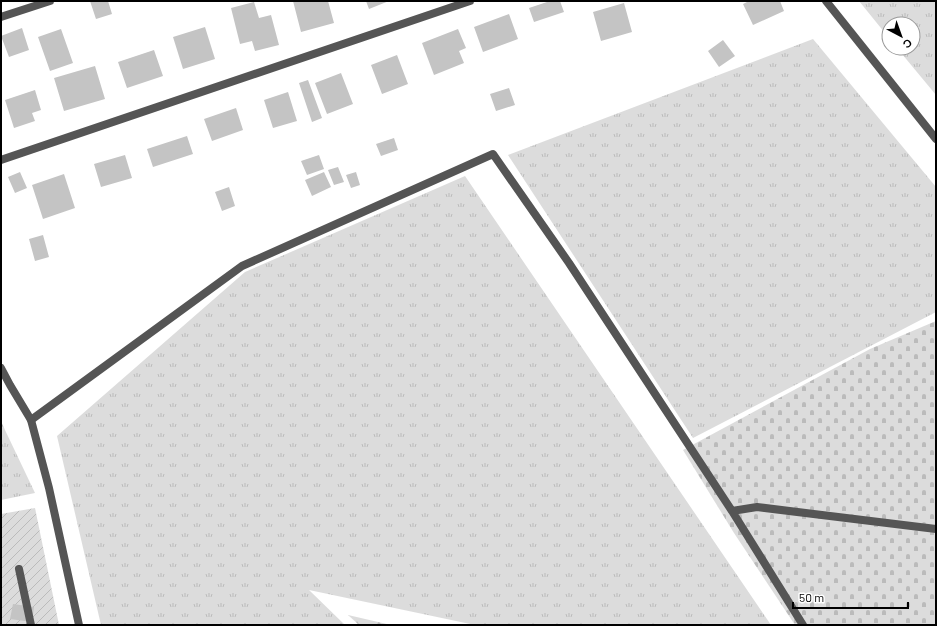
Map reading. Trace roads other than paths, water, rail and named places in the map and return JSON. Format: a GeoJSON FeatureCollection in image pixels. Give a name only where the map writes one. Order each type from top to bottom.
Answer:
{"type":"FeatureCollection","features":[{"type":"Feature","properties":{"kind":"street"},"geometry":{"type":"LineString","coordinates":[[1,17],[50,1]]}},
{"type":"Feature","properties":{"kind":"street"},"geometry":{"type":"LineString","coordinates":[[1,160],[470,1]]}},
{"type":"Feature","properties":{"kind":"street"},"geometry":{"type":"LineString","coordinates":[[826,1],[936,139]]}},
{"type":"Feature","properties":{"kind":"street"},"geometry":{"type":"LineString","coordinates":[[31,420],[242,266],[492,154],[569,263],[732,511],[803,625]]}},
{"type":"Feature","properties":{"kind":"street"},"geometry":{"type":"LineString","coordinates":[[1,368],[31,420],[49,488],[79,625]]}},
{"type":"Feature","properties":{"kind":"street"},"geometry":{"type":"LineString","coordinates":[[732,511],[757,507],[936,529]]}},
{"type":"Feature","properties":{"kind":"street"},"geometry":{"type":"LineString","coordinates":[[20,569],[31,625]]}}]}
